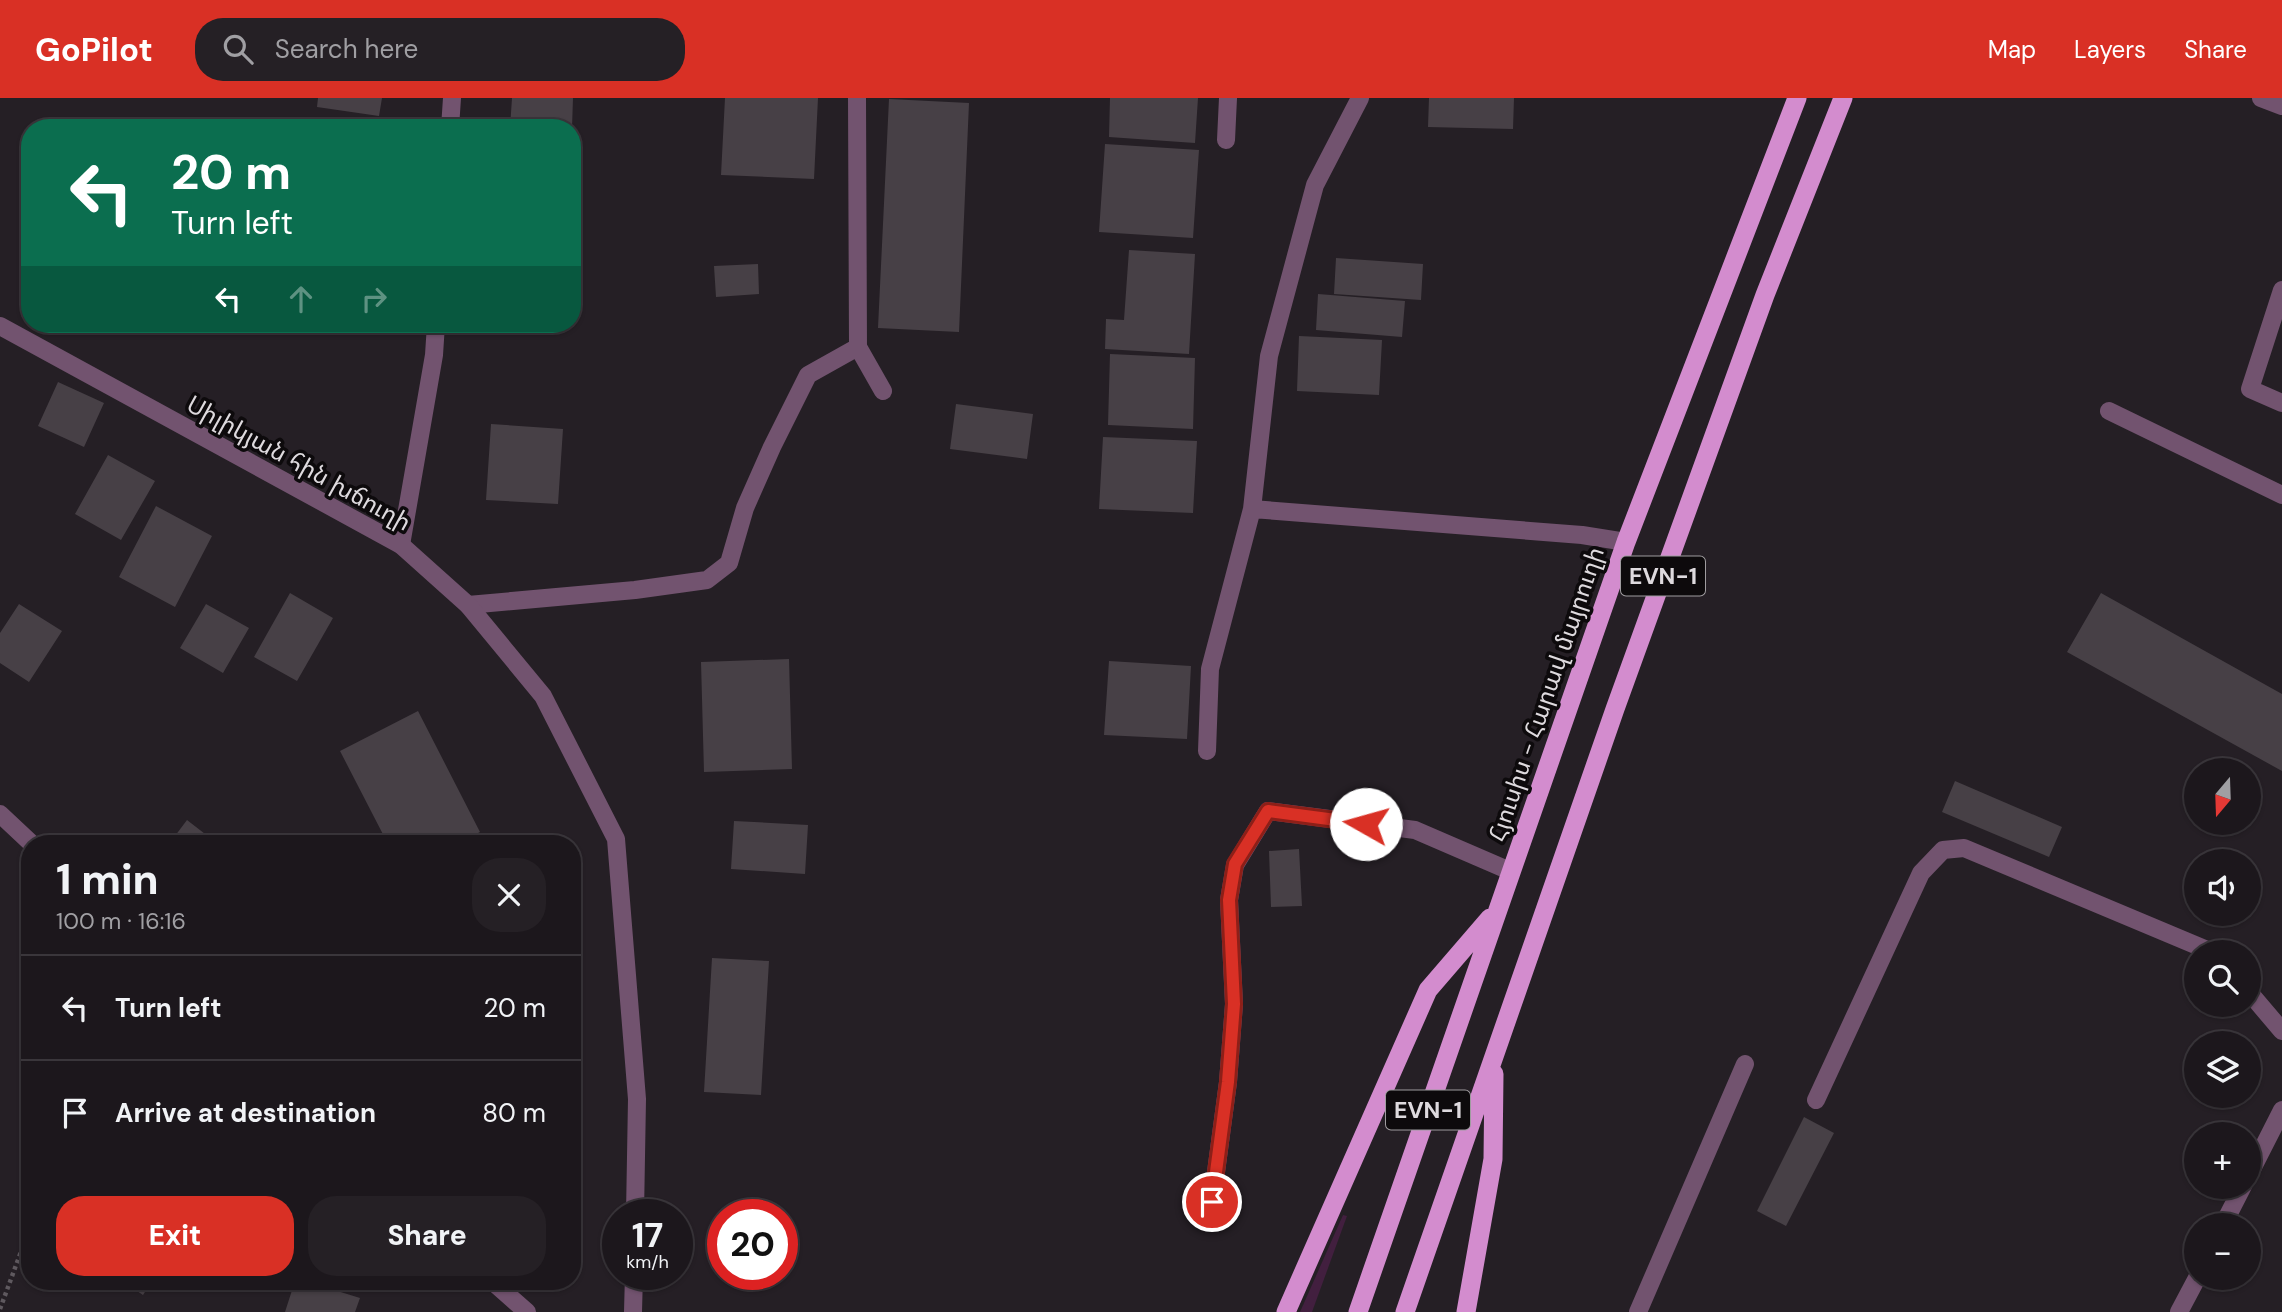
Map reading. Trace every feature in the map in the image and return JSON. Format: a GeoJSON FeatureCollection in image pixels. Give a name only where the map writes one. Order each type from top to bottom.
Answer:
{"type":"FeatureCollection","features":[{"type":"Feature","properties":{"kind":"highway","name":"Հյուսիս - Հարավ մայրուղի"},"geometry":{"type":"LineString","coordinates":[[1358,1312],[1626,542],[1797,98]]}},
{"type":"Feature","properties":{"kind":"highway","name":"EVN-1"},"geometry":{"type":"LineString","coordinates":[[1405,1312],[1615,709],[1760,308],[1843,98]]}},
{"type":"Feature","properties":{"kind":"highway"},"geometry":{"type":"LineString","coordinates":[[1286,1312],[1428,990],[1498,909]]}},
{"type":"Feature","properties":{"kind":"highway"},"geometry":{"type":"LineString","coordinates":[[1466,1312],[1493,1159],[1494,1059]]}},
{"type":"Feature","properties":{"kind":"street"},"geometry":{"type":"LineString","coordinates":[[451,119],[452,98]]}},
{"type":"Feature","properties":{"kind":"street"},"geometry":{"type":"LineString","coordinates":[[857,98],[858,347],[883,391]]}},
{"type":"Feature","properties":{"kind":"street"},"geometry":{"type":"LineString","coordinates":[[1226,140],[1228,98]]}},
{"type":"Feature","properties":{"kind":"street"},"geometry":{"type":"LineString","coordinates":[[1207,751],[1210,669],[1252,509],[1269,356],[1315,185],[1360,98]]}},
{"type":"Feature","properties":{"kind":"street"},"geometry":{"type":"LineString","coordinates":[[2261,98],[2282,106]]}},
{"type":"Feature","properties":{"kind":"street"},"geometry":{"type":"LineString","coordinates":[[2282,290],[2250,389],[2282,403]]}},
{"type":"Feature","properties":{"kind":"street","name":"Սիլիկյան հին խճուղի"},"geometry":{"type":"LineString","coordinates":[[0,326],[401,545],[468,605],[543,696],[616,839],[637,1098],[635,1199]]}},
{"type":"Feature","properties":{"kind":"street"},"geometry":{"type":"LineString","coordinates":[[401,545],[434,355],[435,333]]}},
{"type":"Feature","properties":{"kind":"street"},"geometry":{"type":"LineString","coordinates":[[468,605],[635,590],[707,580],[730,563],[745,508],[808,375],[858,347]]}},
{"type":"Feature","properties":{"kind":"street"},"geometry":{"type":"LineString","coordinates":[[2109,411],[2282,495]]}},
{"type":"Feature","properties":{"kind":"street"},"geometry":{"type":"LineString","coordinates":[[1252,509],[1582,535],[1626,542]]}},
{"type":"Feature","properties":{"kind":"street"},"geometry":{"type":"LineString","coordinates":[[1212,1202],[1228,1082],[1234,1004],[1229,900],[1235,864],[1268,811],[1415,830],[1510,871]]}},
{"type":"Feature","properties":{"kind":"street"},"geometry":{"type":"LineString","coordinates":[[0,814],[22,835]]}},
{"type":"Feature","properties":{"kind":"street"},"geometry":{"type":"LineString","coordinates":[[1816,1100],[1921,873],[1943,850],[1964,848],[2184,940]]}},
{"type":"Feature","properties":{"kind":"street"},"geometry":{"type":"LineString","coordinates":[[2261,1006],[2282,1031]]}},
{"type":"Feature","properties":{"kind":"street"},"geometry":{"type":"LineString","coordinates":[[1638,1312],[1745,1064]]}},
{"type":"Feature","properties":{"kind":"street"},"geometry":{"type":"LineString","coordinates":[[2261,1151],[2282,1110]]}},
{"type":"Feature","properties":{"kind":"street"},"geometry":{"type":"LineString","coordinates":[[502,1290],[527,1312]]}},
{"type":"Feature","properties":{"kind":"street"},"geometry":{"type":"LineString","coordinates":[[633,1312],[634,1290]]}},
{"type":"Feature","properties":{"kind":"street"},"geometry":{"type":"LineString","coordinates":[[2179,1312],[2191,1290]]}},
{"type":"Feature","properties":{"kind":"path"},"geometry":{"type":"LineString","coordinates":[[0,1309],[21,1252]]}},
{"type":"Feature","properties":{"kind":"shaded area"},"geometry":{"type":"Polygon","coordinates":[[[1343,1215],[1347,1216],[1312,1312],[1300,1312],[1343,1215]]]}},
{"type":"Feature","properties":{"kind":"building"},"geometry":{"type":"Polygon","coordinates":[[[318,98],[382,98],[379,116],[317,107],[318,98]]]}},
{"type":"Feature","properties":{"kind":"building"},"geometry":{"type":"Polygon","coordinates":[[[512,98],[573,98],[572,119],[511,119],[512,98]]]}},
{"type":"Feature","properties":{"kind":"building"},"geometry":{"type":"Polygon","coordinates":[[[725,98],[818,98],[814,179],[721,175],[725,98]]]}},
{"type":"Feature","properties":{"kind":"building"},"geometry":{"type":"Polygon","coordinates":[[[1110,98],[1198,98],[1195,143],[1109,137],[1110,98]]]}},
{"type":"Feature","properties":{"kind":"building"},"geometry":{"type":"Polygon","coordinates":[[[1429,98],[1514,98],[1513,129],[1428,127],[1429,98]]]}},
{"type":"Feature","properties":{"kind":"building"},"geometry":{"type":"Polygon","coordinates":[[[889,99],[969,103],[959,332],[878,328],[889,99]]]}},
{"type":"Feature","properties":{"kind":"building"},"geometry":{"type":"Polygon","coordinates":[[[1105,144],[1199,150],[1193,238],[1099,232],[1105,144]]]}},
{"type":"Feature","properties":{"kind":"building"},"geometry":{"type":"Polygon","coordinates":[[[1129,250],[1195,254],[1189,354],[1105,349],[1106,319],[1124,320],[1129,250]]]}},
{"type":"Feature","properties":{"kind":"building"},"geometry":{"type":"Polygon","coordinates":[[[1336,258],[1423,264],[1421,300],[1334,294],[1336,258]]]}},
{"type":"Feature","properties":{"kind":"building"},"geometry":{"type":"Polygon","coordinates":[[[758,264],[759,294],[716,297],[714,266],[758,264]]]}},
{"type":"Feature","properties":{"kind":"building"},"geometry":{"type":"Polygon","coordinates":[[[1318,294],[1405,301],[1402,337],[1316,330],[1318,294]]]}},
{"type":"Feature","properties":{"kind":"building"},"geometry":{"type":"Polygon","coordinates":[[[1299,336],[1382,340],[1379,395],[1297,391],[1299,336]]]}},
{"type":"Feature","properties":{"kind":"building"},"geometry":{"type":"Polygon","coordinates":[[[1110,354],[1195,358],[1193,429],[1108,425],[1110,354]]]}},
{"type":"Feature","properties":{"kind":"building"},"geometry":{"type":"Polygon","coordinates":[[[58,382],[104,403],[84,447],[38,426],[58,382]]]}},
{"type":"Feature","properties":{"kind":"building"},"geometry":{"type":"Polygon","coordinates":[[[956,404],[1033,414],[1027,459],[950,449],[956,404]]]}},
{"type":"Feature","properties":{"kind":"building"},"geometry":{"type":"Polygon","coordinates":[[[491,424],[563,429],[558,504],[486,500],[491,424]]]}},
{"type":"Feature","properties":{"kind":"building"},"geometry":{"type":"Polygon","coordinates":[[[1103,437],[1197,441],[1193,513],[1099,509],[1103,437]]]}},
{"type":"Feature","properties":{"kind":"building"},"geometry":{"type":"Polygon","coordinates":[[[108,455],[155,481],[121,540],[75,514],[108,455]]]}},
{"type":"Feature","properties":{"kind":"building"},"geometry":{"type":"Polygon","coordinates":[[[156,506],[212,536],[175,607],[119,577],[156,506]]]}},
{"type":"Feature","properties":{"kind":"building"},"geometry":{"type":"Polygon","coordinates":[[[290,593],[333,618],[297,681],[254,657],[290,593]]]}},
{"type":"Feature","properties":{"kind":"building"},"geometry":{"type":"Polygon","coordinates":[[[2101,593],[2282,694],[2282,771],[2261,758],[2067,652],[2101,593]]]}},
{"type":"Feature","properties":{"kind":"building"},"geometry":{"type":"Polygon","coordinates":[[[19,604],[62,631],[29,682],[0,663],[0,633],[19,604]]]}},
{"type":"Feature","properties":{"kind":"building"},"geometry":{"type":"Polygon","coordinates":[[[206,604],[249,628],[223,673],[180,648],[206,604]]]}},
{"type":"Feature","properties":{"kind":"building"},"geometry":{"type":"Polygon","coordinates":[[[789,659],[792,769],[704,772],[701,662],[789,659]]]}},
{"type":"Feature","properties":{"kind":"building"},"geometry":{"type":"Polygon","coordinates":[[[1109,661],[1191,666],[1187,739],[1104,735],[1109,661]]]}},
{"type":"Feature","properties":{"kind":"building"},"geometry":{"type":"Polygon","coordinates":[[[418,711],[480,832],[474,835],[383,835],[340,751],[418,711]]]}},
{"type":"Feature","properties":{"kind":"building"},"geometry":{"type":"Polygon","coordinates":[[[1955,781],[2062,827],[2049,857],[1942,812],[1955,781]]]}},
{"type":"Feature","properties":{"kind":"building"},"geometry":{"type":"Polygon","coordinates":[[[187,820],[206,835],[176,835],[187,820]]]}},
{"type":"Feature","properties":{"kind":"building"},"geometry":{"type":"Polygon","coordinates":[[[734,821],[808,825],[805,874],[731,869],[734,821]]]}},
{"type":"Feature","properties":{"kind":"building"},"geometry":{"type":"Polygon","coordinates":[[[1299,849],[1302,906],[1271,907],[1269,851],[1299,849]]]}},
{"type":"Feature","properties":{"kind":"building"},"geometry":{"type":"Polygon","coordinates":[[[712,958],[769,961],[761,1095],[704,1092],[712,958]]]}},
{"type":"Feature","properties":{"kind":"building"},"geometry":{"type":"Polygon","coordinates":[[[1804,1117],[1834,1133],[1786,1226],[1757,1211],[1804,1117]]]}},
{"type":"Feature","properties":{"kind":"building"},"geometry":{"type":"Polygon","coordinates":[[[292,1290],[334,1290],[360,1298],[355,1312],[285,1312],[292,1290]]]}},
{"type":"Feature","properties":{"kind":"route"},"geometry":{"type":"LineString","coordinates":[[1212,1202],[1228,1082],[1234,1004],[1229,900],[1235,864],[1268,811],[1366,824]]}}]}
